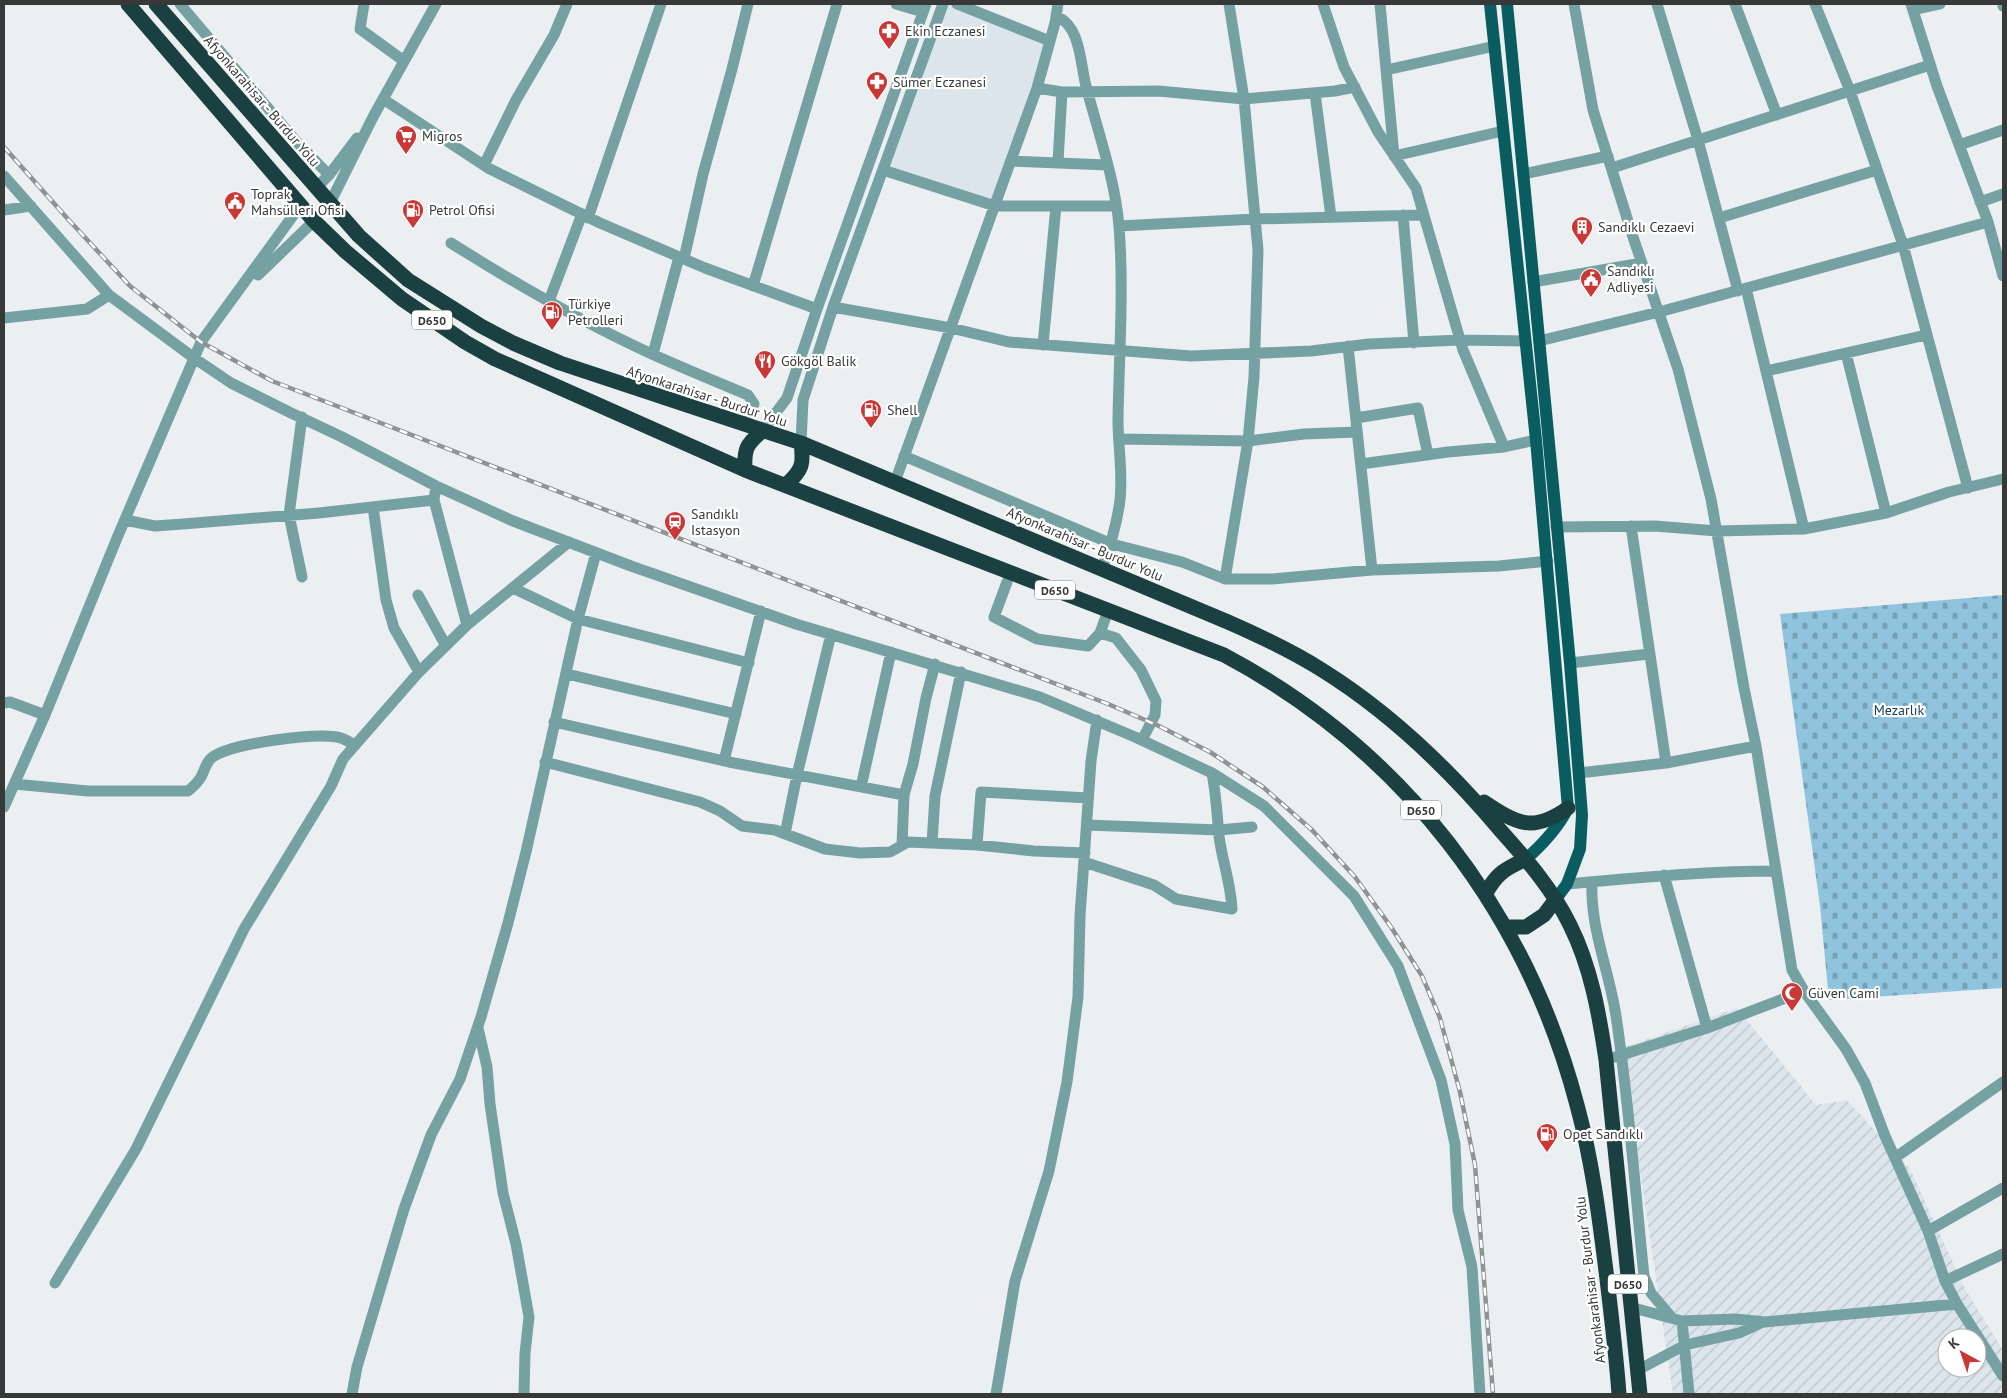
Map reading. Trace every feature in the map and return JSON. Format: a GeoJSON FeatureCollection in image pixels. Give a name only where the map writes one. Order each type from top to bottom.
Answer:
{"type":"FeatureCollection","features":[{"type":"Feature","properties":{"kind":"highway","name":"Afyonkarahisar - Burdur Yolu"},"geometry":{"type":"LineString","coordinates":[[128,4],[314,221],[345,251],[402,299],[465,342],[495,359],[746,470],[1108,611],[1202,645],[1251,669],[1315,712],[1354,743],[1405,792],[1449,844],[1486,893],[1529,970],[1551,1022],[1577,1105],[1598,1204],[1619,1394]]}},
{"type":"Feature","properties":{"kind":"highway","name":"Afyonkarahisar - Burdur Yolu"},"geometry":{"type":"LineString","coordinates":[[156,4],[359,236],[408,280],[451,308],[505,338],[560,364],[762,432],[801,443],[1228,622],[1275,644],[1321,669],[1360,695],[1426,749],[1468,792],[1526,859],[1556,899],[1574,935],[1593,986],[1606,1060],[1640,1394]]}},
{"type":"Feature","properties":{"kind":"highway"},"geometry":{"type":"LineString","coordinates":[[300,206],[316,188]]}},
{"type":"Feature","properties":{"kind":"highway"},"geometry":{"type":"LineString","coordinates":[[314,221],[330,203]]}},
{"type":"Feature","properties":{"kind":"highway"},"geometry":{"type":"LineString","coordinates":[[746,470],[744,454],[750,442],[762,432]]}},
{"type":"Feature","properties":{"kind":"highway"},"geometry":{"type":"LineString","coordinates":[[786,485],[798,474],[803,462],[801,443]]}},
{"type":"Feature","properties":{"kind":"highway"},"geometry":{"type":"LineString","coordinates":[[1468,792],[1508,818],[1525,823],[1541,823],[1557,816],[1568,808]]}},
{"type":"Feature","properties":{"kind":"highway"},"geometry":{"type":"LineString","coordinates":[[1486,893],[1494,878],[1526,859]]}},
{"type":"Feature","properties":{"kind":"highway"},"geometry":{"type":"LineString","coordinates":[[1505,927],[1526,927],[1544,915],[1556,899]]}},
{"type":"Feature","properties":{"kind":"main road"},"geometry":{"type":"LineString","coordinates":[[1490,4],[1548,562],[1568,808],[1560,822],[1542,845],[1526,859]]}},
{"type":"Feature","properties":{"kind":"main road"},"geometry":{"type":"LineString","coordinates":[[1507,4],[1579,773],[1582,832],[1580,849],[1567,884],[1556,899]]}},
{"type":"Feature","properties":{"kind":"street"},"geometry":{"type":"LineString","coordinates":[[180,4],[295,140],[329,175]]}},
{"type":"Feature","properties":{"kind":"street"},"geometry":{"type":"LineString","coordinates":[[364,4],[360,29],[404,61]]}},
{"type":"Feature","properties":{"kind":"street"},"geometry":{"type":"LineString","coordinates":[[484,166],[516,100],[554,35],[567,4]]}},
{"type":"Feature","properties":{"kind":"street"},"geometry":{"type":"LineString","coordinates":[[548,301],[585,216],[661,4]]}},
{"type":"Feature","properties":{"kind":"street"},"geometry":{"type":"LineString","coordinates":[[653,354],[682,258],[748,4]]}},
{"type":"Feature","properties":{"kind":"street"},"geometry":{"type":"LineString","coordinates":[[753,286],[837,4]]}},
{"type":"Feature","properties":{"kind":"street"},"geometry":{"type":"LineString","coordinates":[[762,432],[787,398],[925,8],[896,4]]}},
{"type":"Feature","properties":{"kind":"street"},"geometry":{"type":"LineString","coordinates":[[801,443],[803,400],[833,307],[943,4]]}},
{"type":"Feature","properties":{"kind":"street"},"geometry":{"type":"LineString","coordinates":[[957,4],[1050,41]]}},
{"type":"Feature","properties":{"kind":"street"},"geometry":{"type":"LineString","coordinates":[[894,482],[1037,88],[1058,4]]}},
{"type":"Feature","properties":{"kind":"street"},"geometry":{"type":"LineString","coordinates":[[1225,579],[1248,441],[1255,353],[1258,250],[1244,99],[1229,4]]}},
{"type":"Feature","properties":{"kind":"street"},"geometry":{"type":"LineString","coordinates":[[1323,4],[1344,67],[1354,87],[1378,132],[1416,188],[1460,340],[1504,447]]}},
{"type":"Feature","properties":{"kind":"street"},"geometry":{"type":"LineString","coordinates":[[1380,4],[1394,156]]}},
{"type":"Feature","properties":{"kind":"street"},"geometry":{"type":"LineString","coordinates":[[1574,4],[1593,110],[1678,368],[1711,498],[1756,746],[1792,970],[1804,991],[1846,1049],[1865,1083],[1885,1136],[1928,1231],[1945,1282],[1957,1304],[1999,1362],[2003,1376]]}},
{"type":"Feature","properties":{"kind":"street"},"geometry":{"type":"LineString","coordinates":[[1657,4],[1766,371],[1804,529]]}},
{"type":"Feature","properties":{"kind":"street"},"geometry":{"type":"LineString","coordinates":[[1735,4],[1777,115]]}},
{"type":"Feature","properties":{"kind":"street"},"geometry":{"type":"LineString","coordinates":[[1815,4],[1850,91],[1903,245],[1968,488]]}},
{"type":"Feature","properties":{"kind":"street"},"geometry":{"type":"LineString","coordinates":[[1940,4],[1912,7],[1930,65],[1988,222],[2003,276]]}},
{"type":"Feature","properties":{"kind":"street"},"geometry":{"type":"LineString","coordinates":[[330,203],[433,5]]}},
{"type":"Feature","properties":{"kind":"street"},"geometry":{"type":"LineString","coordinates":[[1056,16],[1065,20],[1072,30],[1107,165],[1119,226],[1121,351],[1118,439],[1120,499],[1112,544],[1102,570]]}},
{"type":"Feature","properties":{"kind":"street"},"geometry":{"type":"LineString","coordinates":[[1386,70],[1494,46]]}},
{"type":"Feature","properties":{"kind":"street"},"geometry":{"type":"LineString","coordinates":[[1612,168],[1930,65]]}},
{"type":"Feature","properties":{"kind":"street"},"geometry":{"type":"LineString","coordinates":[[1037,88],[1062,92],[1159,91],[1244,99],[1334,91],[1354,87]]}},
{"type":"Feature","properties":{"kind":"street"},"geometry":{"type":"LineString","coordinates":[[1058,162],[1062,92]]}},
{"type":"Feature","properties":{"kind":"street"},"geometry":{"type":"LineString","coordinates":[[1315,93],[1331,217]]}},
{"type":"Feature","properties":{"kind":"street"},"geometry":{"type":"LineString","coordinates":[[383,100],[484,166],[585,216],[682,258],[817,309]]}},
{"type":"Feature","properties":{"kind":"street"},"geometry":{"type":"LineString","coordinates":[[316,188],[329,175],[374,117]]}},
{"type":"Feature","properties":{"kind":"street"},"geometry":{"type":"LineString","coordinates":[[1959,145],[2003,130]]}},
{"type":"Feature","properties":{"kind":"street"},"geometry":{"type":"LineString","coordinates":[[1394,156],[1503,131]]}},
{"type":"Feature","properties":{"kind":"street"},"geometry":{"type":"LineString","coordinates":[[1523,174],[1608,156]]}},
{"type":"Feature","properties":{"kind":"street"},"geometry":{"type":"LineString","coordinates":[[1010,161],[1107,165]]}},
{"type":"Feature","properties":{"kind":"street"},"geometry":{"type":"LineString","coordinates":[[883,170],[995,206],[1116,206]]}},
{"type":"Feature","properties":{"kind":"street"},"geometry":{"type":"LineString","coordinates":[[1719,218],[1877,170]]}},
{"type":"Feature","properties":{"kind":"street"},"geometry":{"type":"LineString","coordinates":[[4,176],[109,295],[194,358],[231,383],[436,486],[513,521],[596,553],[761,611],[1040,697],[1097,720],[1212,773],[1264,806],[1354,896],[1398,966],[1442,1080],[1455,1144],[1458,1210],[1472,1267],[1480,1394]]}},
{"type":"Feature","properties":{"kind":"street"},"geometry":{"type":"LineString","coordinates":[[1980,202],[2003,194]]}},
{"type":"Feature","properties":{"kind":"street"},"geometry":{"type":"LineString","coordinates":[[4,210],[31,206]]}},
{"type":"Feature","properties":{"kind":"street"},"geometry":{"type":"LineString","coordinates":[[4,807],[45,716],[124,520],[201,342],[239,293],[300,206]]}},
{"type":"Feature","properties":{"kind":"street"},"geometry":{"type":"LineString","coordinates":[[1043,345],[1056,206]]}},
{"type":"Feature","properties":{"kind":"street"},"geometry":{"type":"LineString","coordinates":[[1403,215],[1414,343]]}},
{"type":"Feature","properties":{"kind":"street"},"geometry":{"type":"LineString","coordinates":[[1119,226],[1255,219],[1423,215]]}},
{"type":"Feature","properties":{"kind":"street"},"geometry":{"type":"LineString","coordinates":[[239,293],[314,221]]}},
{"type":"Feature","properties":{"kind":"street"},"geometry":{"type":"LineString","coordinates":[[1539,341],[1659,312],[1988,222]]}},
{"type":"Feature","properties":{"kind":"street"},"geometry":{"type":"LineString","coordinates":[[451,244],[548,301],[653,354],[748,395],[754,404],[743,425]]}},
{"type":"Feature","properties":{"kind":"street"},"geometry":{"type":"LineString","coordinates":[[1533,282],[1642,263]]}},
{"type":"Feature","properties":{"kind":"street"},"geometry":{"type":"LineString","coordinates":[[4,318],[86,309],[109,295]]}},
{"type":"Feature","properties":{"kind":"street"},"geometry":{"type":"LineString","coordinates":[[833,307],[951,328],[1009,342],[1191,356],[1311,351],[1348,346],[1460,340],[1525,341]]}},
{"type":"Feature","properties":{"kind":"street"},"geometry":{"type":"LineString","coordinates":[[1766,371],[1926,335]]}},
{"type":"Feature","properties":{"kind":"street"},"geometry":{"type":"LineString","coordinates":[[1348,346],[1372,570]]}},
{"type":"Feature","properties":{"kind":"street"},"geometry":{"type":"LineString","coordinates":[[1846,353],[1886,513]]}},
{"type":"Feature","properties":{"kind":"street"},"geometry":{"type":"LineString","coordinates":[[1356,418],[1418,408],[1428,455]]}},
{"type":"Feature","properties":{"kind":"street"},"geometry":{"type":"LineString","coordinates":[[302,417],[288,515],[302,577]]}},
{"type":"Feature","properties":{"kind":"street"},"geometry":{"type":"LineString","coordinates":[[1118,439],[1248,441],[1304,434],[1357,432]]}},
{"type":"Feature","properties":{"kind":"street"},"geometry":{"type":"LineString","coordinates":[[1361,464],[1504,447],[1536,440]]}},
{"type":"Feature","properties":{"kind":"street"},"geometry":{"type":"LineString","coordinates":[[904,456],[1112,544],[1182,562],[1225,579],[1272,579],[1372,570],[1499,566],[1548,562]]}},
{"type":"Feature","properties":{"kind":"street"},"geometry":{"type":"LineString","coordinates":[[1556,527],[1655,526],[1717,531],[1804,529],[1886,513],[2003,479]]}},
{"type":"Feature","properties":{"kind":"street"},"geometry":{"type":"LineString","coordinates":[[436,486],[434,500],[467,625]]}},
{"type":"Feature","properties":{"kind":"street"},"geometry":{"type":"LineString","coordinates":[[124,520],[155,526],[434,500]]}},
{"type":"Feature","properties":{"kind":"street"},"geometry":{"type":"LineString","coordinates":[[373,507],[386,600],[394,628],[419,672]]}},
{"type":"Feature","properties":{"kind":"street"},"geometry":{"type":"LineString","coordinates":[[1631,526],[1666,763]]}},
{"type":"Feature","properties":{"kind":"street"},"geometry":{"type":"LineString","coordinates":[[55,1283],[136,1149],[244,929],[331,786],[344,759],[419,672],[467,625],[569,542]]}},
{"type":"Feature","properties":{"kind":"street"},"geometry":{"type":"LineString","coordinates":[[352,1394],[357,1367],[404,1209],[431,1135],[460,1080],[478,1026],[515,896],[578,620],[596,553]]}},
{"type":"Feature","properties":{"kind":"street"},"geometry":{"type":"LineString","coordinates":[[1008,582],[994,616],[1037,639],[1088,646],[1100,633],[1108,611]]}},
{"type":"Feature","properties":{"kind":"street"},"geometry":{"type":"LineString","coordinates":[[513,588],[578,620],[749,663]]}},
{"type":"Feature","properties":{"kind":"street"},"geometry":{"type":"LineString","coordinates":[[418,595],[446,646]]}},
{"type":"Feature","properties":{"kind":"street"},"geometry":{"type":"LineString","coordinates":[[724,761],[761,611]]}},
{"type":"Feature","properties":{"kind":"street"},"geometry":{"type":"LineString","coordinates":[[1100,633],[1116,638],[1141,670],[1156,701],[1155,715],[1142,740]]}},
{"type":"Feature","properties":{"kind":"street"},"geometry":{"type":"LineString","coordinates":[[785,834],[797,775],[831,634]]}},
{"type":"Feature","properties":{"kind":"street"},"geometry":{"type":"LineString","coordinates":[[861,787],[891,652]]}},
{"type":"Feature","properties":{"kind":"street"},"geometry":{"type":"LineString","coordinates":[[1570,663],[1649,654]]}},
{"type":"Feature","properties":{"kind":"street"},"geometry":{"type":"LineString","coordinates":[[902,845],[904,795],[913,764],[935,664]]}},
{"type":"Feature","properties":{"kind":"street"},"geometry":{"type":"LineString","coordinates":[[932,843],[935,796],[961,672]]}},
{"type":"Feature","properties":{"kind":"street"},"geometry":{"type":"LineString","coordinates":[[567,674],[736,714]]}},
{"type":"Feature","properties":{"kind":"street"},"geometry":{"type":"LineString","coordinates":[[4,703],[10,702],[45,716]]}},
{"type":"Feature","properties":{"kind":"street"},"geometry":{"type":"LineString","coordinates":[[996,1394],[1015,1281],[1049,1172],[1067,1082],[1078,997],[1080,916],[1088,798],[1097,720]]}},
{"type":"Feature","properties":{"kind":"street"},"geometry":{"type":"LineString","coordinates":[[554,722],[724,761],[904,795]]}},
{"type":"Feature","properties":{"kind":"street"},"geometry":{"type":"LineString","coordinates":[[14,784],[88,791],[188,791],[200,778],[210,759],[229,750],[310,737],[338,737],[355,745]]}},
{"type":"Feature","properties":{"kind":"street"},"geometry":{"type":"LineString","coordinates":[[1579,773],[1666,763],[1756,746]]}},
{"type":"Feature","properties":{"kind":"street"},"geometry":{"type":"LineString","coordinates":[[546,762],[700,802],[742,826],[775,830],[825,849],[860,853],[890,852],[908,842],[977,845],[1084,858],[1154,885],[1176,899],[1232,909],[1219,830],[1218,802],[1212,773]]}},
{"type":"Feature","properties":{"kind":"street"},"geometry":{"type":"LineString","coordinates":[[977,845],[980,792],[1088,798]]}},
{"type":"Feature","properties":{"kind":"street"},"geometry":{"type":"LineString","coordinates":[[1087,825],[1219,830],[1252,827]]}},
{"type":"Feature","properties":{"kind":"street"},"geometry":{"type":"LineString","coordinates":[[1567,884],[1725,871],[1776,871]]}},
{"type":"Feature","properties":{"kind":"street"},"geometry":{"type":"LineString","coordinates":[[1664,875],[1707,1028]]}},
{"type":"Feature","properties":{"kind":"street"},"geometry":{"type":"LineString","coordinates":[[1592,882],[1592,914],[1612,991],[1621,1056],[1644,1276],[1650,1293],[1677,1319],[1685,1345],[1690,1394]]}},
{"type":"Feature","properties":{"kind":"street"},"geometry":{"type":"LineString","coordinates":[[1606,1060],[1707,1028],[1804,991]]}},
{"type":"Feature","properties":{"kind":"street"},"geometry":{"type":"LineString","coordinates":[[478,1026],[487,1067],[490,1104],[503,1193],[516,1244],[529,1317],[525,1354],[524,1394]]}},
{"type":"Feature","properties":{"kind":"street"},"geometry":{"type":"LineString","coordinates":[[1896,1157],[2003,1082]]}},
{"type":"Feature","properties":{"kind":"street"},"geometry":{"type":"LineString","coordinates":[[1928,1231],[2003,1188]]}},
{"type":"Feature","properties":{"kind":"street"},"geometry":{"type":"LineString","coordinates":[[1945,1282],[2003,1254]]}},
{"type":"Feature","properties":{"kind":"street"},"geometry":{"type":"LineString","coordinates":[[1630,1307],[1677,1319],[1735,1319],[1765,1322],[1957,1304]]}},
{"type":"Feature","properties":{"kind":"street"},"geometry":{"type":"LineString","coordinates":[[1638,1370],[1685,1345],[1739,1333],[1765,1322]]}},
{"type":"Feature","properties":{"kind":"shaded area"},"geometry":{"type":"Polygon","coordinates":[[[943,4],[957,4],[1050,41],[995,206],[883,170],[943,4]]]}},
{"type":"Feature","properties":{"kind":"shaded area"},"geometry":{"type":"Polygon","coordinates":[[[1737,1008],[1816,1105],[1847,1100],[1910,1169],[1965,1289],[2003,1350],[2003,1394],[1673,1394],[1622,1048],[1737,1008]]]}},
{"type":"Feature","properties":{"kind":"green space","name":"Mezarlık"},"geometry":{"type":"Polygon","coordinates":[[[2003,595],[2003,988],[1829,1000],[1820,906],[1780,614],[2003,595]]]}},
{"type":"Feature","properties":{"kind":"railway"},"geometry":{"type":"LineString","coordinates":[[4,147],[130,286],[201,342],[272,381],[1108,704],[1159,726],[1210,752],[1263,787],[1312,830],[1355,877],[1391,927],[1422,976],[1440,1018],[1460,1092],[1475,1165],[1493,1394]]}},
{"type":"Feature","properties":{"kind":"place","name":"Ekin Eczanesi"},"geometry":{"type":"Point","coordinates":[889,50]}},
{"type":"Feature","properties":{"kind":"place","name":"Sümer Eczanesi"},"geometry":{"type":"Point","coordinates":[877,101]}},
{"type":"Feature","properties":{"kind":"place","name":"Migros"},"geometry":{"type":"Point","coordinates":[406,155]}},
{"type":"Feature","properties":{"kind":"place","name":"Toprak Mahsülleri Ofisi"},"geometry":{"type":"Point","coordinates":[235,221]}},
{"type":"Feature","properties":{"kind":"place","name":"Petrol Ofisi"},"geometry":{"type":"Point","coordinates":[413,229]}},
{"type":"Feature","properties":{"kind":"place","name":"Sandıklı Cezaevi"},"geometry":{"type":"Point","coordinates":[1582,246]}},
{"type":"Feature","properties":{"kind":"place","name":"Sandıklı Adliyesi"},"geometry":{"type":"Point","coordinates":[1591,298]}},
{"type":"Feature","properties":{"kind":"place","name":"Türkiye Petrolleri"},"geometry":{"type":"Point","coordinates":[552,331]}},
{"type":"Feature","properties":{"kind":"place","name":"Gökgöl Balik"},"geometry":{"type":"Point","coordinates":[765,380]}},
{"type":"Feature","properties":{"kind":"place","name":"Shell"},"geometry":{"type":"Point","coordinates":[871,429]}},
{"type":"Feature","properties":{"kind":"place","name":"Sandıklı Istasyon"},"geometry":{"type":"Point","coordinates":[675,541]}},
{"type":"Feature","properties":{"kind":"place","name":"Güven Cami"},"geometry":{"type":"Point","coordinates":[1792,1012]}},
{"type":"Feature","properties":{"kind":"place","name":"Opet Sandıklı"},"geometry":{"type":"Point","coordinates":[1547,1153]}}]}
